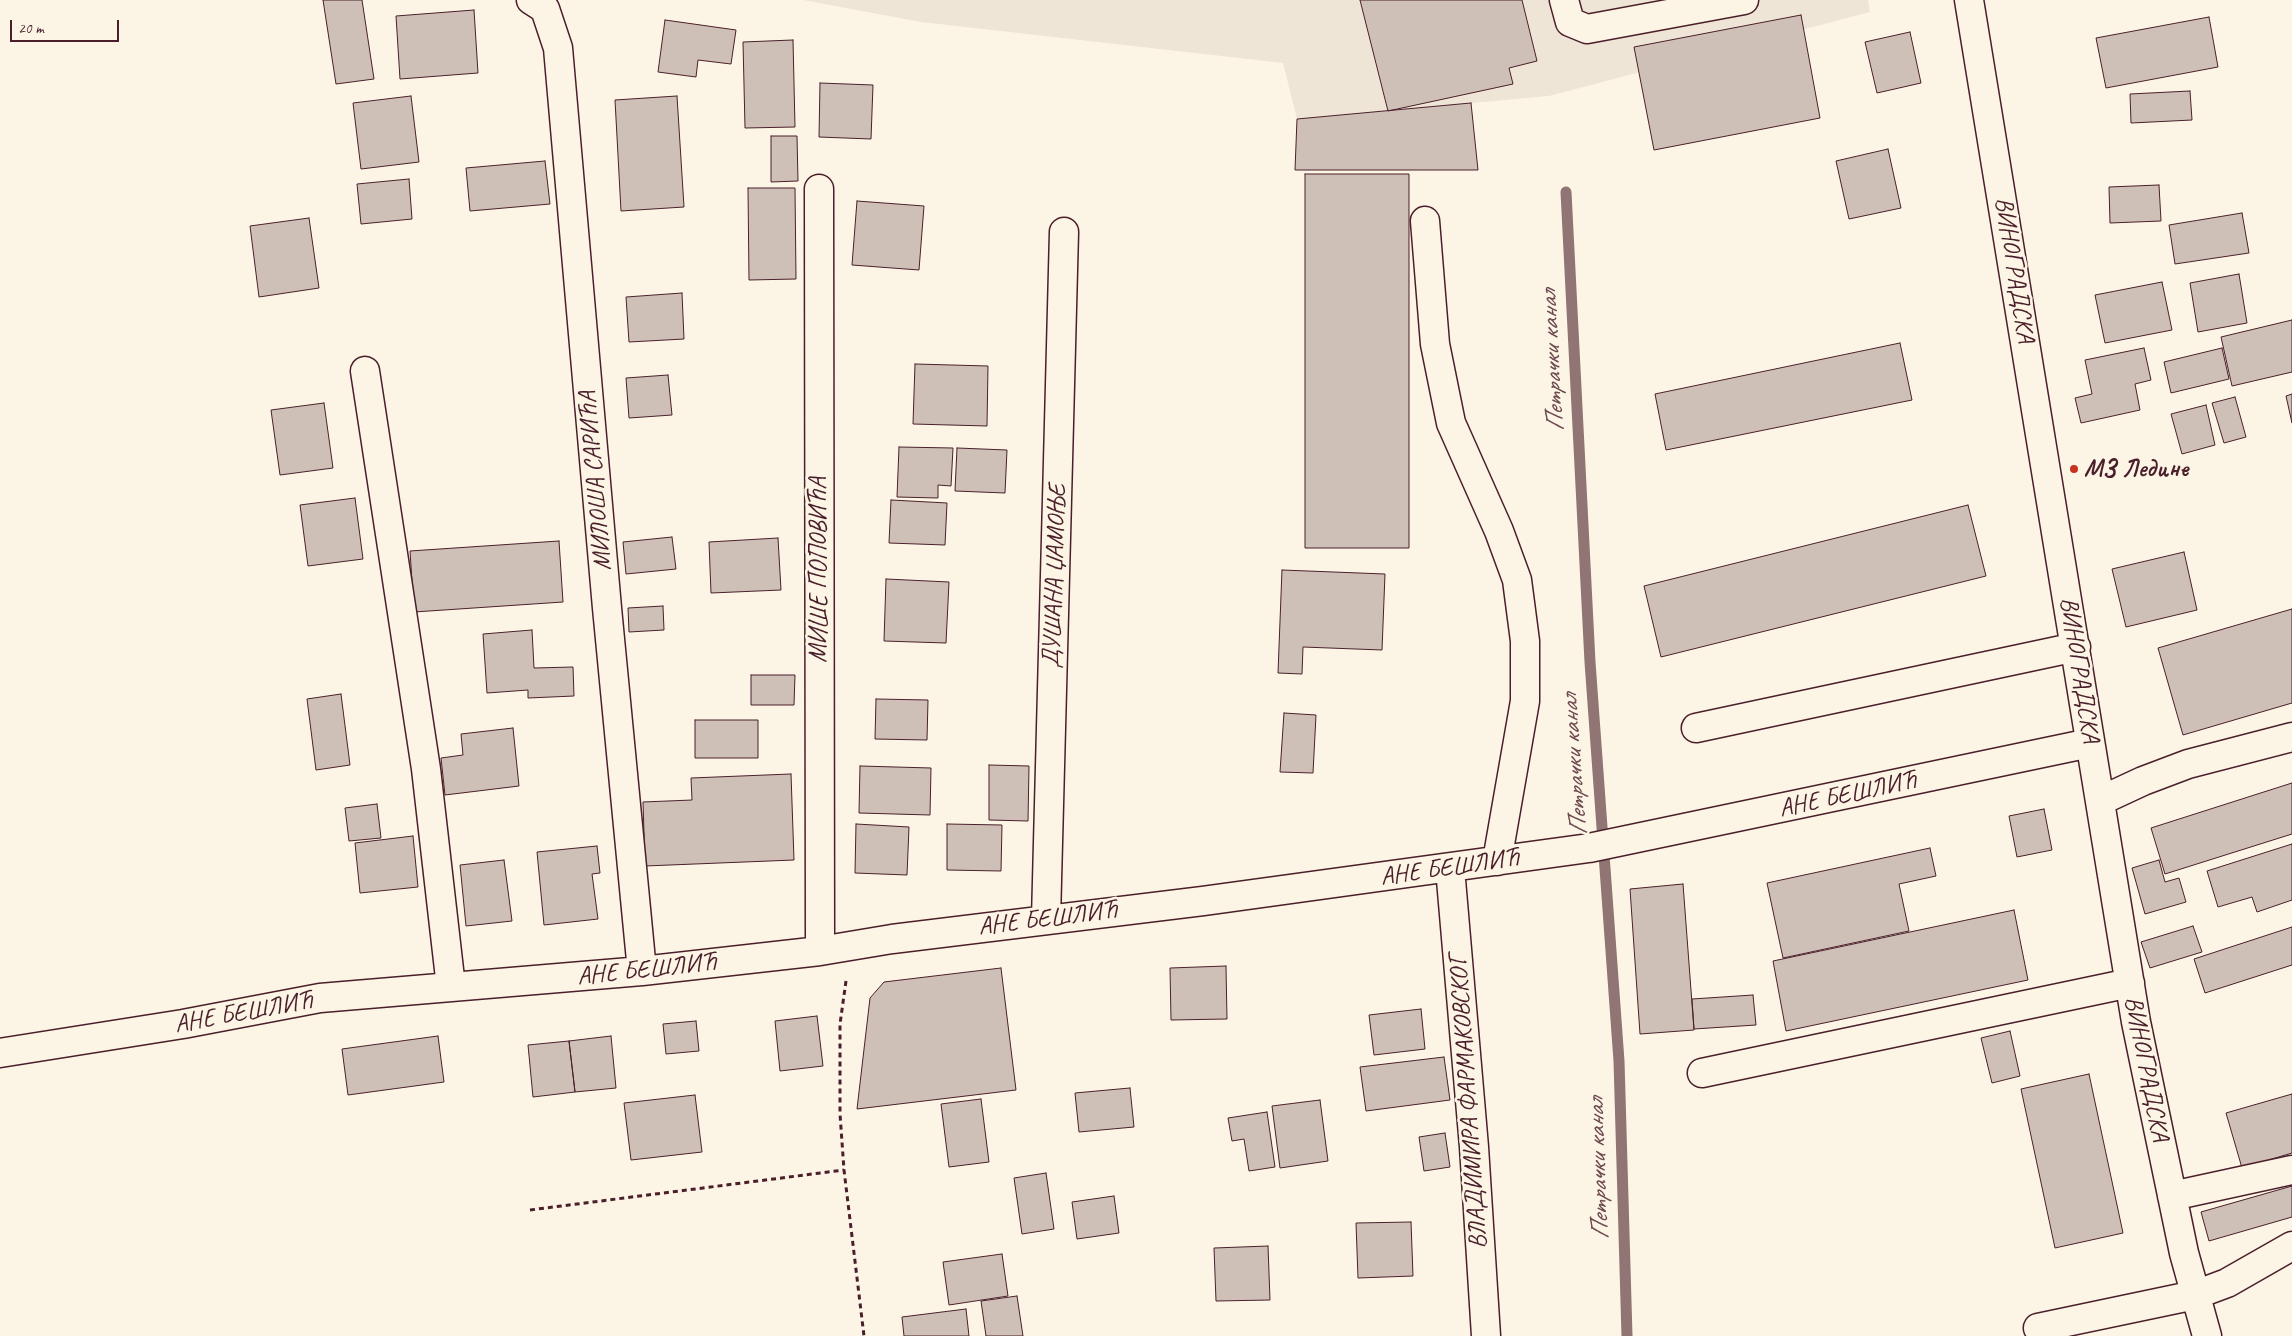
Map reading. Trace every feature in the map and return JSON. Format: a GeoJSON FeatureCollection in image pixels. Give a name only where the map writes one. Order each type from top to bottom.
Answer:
{"type":"FeatureCollection","features":[{"type":"Feature","properties":{"kind":"street","name":"МИЛОША САРИЋА"},"geometry":{"type":"LineString","coordinates":[[531,0],[545,9],[558,48],[607,608],[642,971]]}},
{"type":"Feature","properties":{"kind":"street"},"geometry":{"type":"LineString","coordinates":[[1564,0],[1570,22],[1587,29],[1744,0]]}},
{"type":"Feature","properties":{"kind":"street","name":"ВИНОГРАДСКА"},"geometry":{"type":"LineString","coordinates":[[1969,0],[2130,983],[2172,1196],[2207,1336]]}},
{"type":"Feature","properties":{"kind":"street","name":"МИШЕ ПОПОВИЋА"},"geometry":{"type":"LineString","coordinates":[[819,189],[820,951]]}},
{"type":"Feature","properties":{"kind":"street"},"geometry":{"type":"LineString","coordinates":[[1425,221],[1435,344],[1451,423],[1517,580],[1525,641],[1525,701],[1497,861]]}},
{"type":"Feature","properties":{"kind":"street","name":"ДУШАНА ЏАМОЊЕ"},"geometry":{"type":"LineString","coordinates":[[1046,919],[1064,232]]}},
{"type":"Feature","properties":{"kind":"street"},"geometry":{"type":"LineString","coordinates":[[365,371],[426,769],[451,987]]}},
{"type":"Feature","properties":{"kind":"street"},"geometry":{"type":"LineString","coordinates":[[1696,728],[2076,647]]}},
{"type":"Feature","properties":{"kind":"street"},"geometry":{"type":"LineString","coordinates":[[2100,801],[2188,764],[2292,737]]}},
{"type":"Feature","properties":{"kind":"street","name":"АНЕ БЕШЛИЋ"},"geometry":{"type":"LineString","coordinates":[[0,1053],[183,1024],[320,998],[642,971],[820,951],[892,938],[1203,901],[1589,848],[1631,841],[2090,743]]}},
{"type":"Feature","properties":{"kind":"street","name":"ВЛАДИМИРА ФАРМАКОВСКОГ"},"geometry":{"type":"LineString","coordinates":[[1450,868],[1474,1148],[1486,1336]]}},
{"type":"Feature","properties":{"kind":"street"},"geometry":{"type":"LineString","coordinates":[[1702,1073],[2130,983]]}},
{"type":"Feature","properties":{"kind":"street"},"geometry":{"type":"LineString","coordinates":[[2172,1196],[2292,1170]]}},
{"type":"Feature","properties":{"kind":"street"},"geometry":{"type":"LineString","coordinates":[[2038,1328],[2195,1294],[2227,1282],[2292,1246]]}},
{"type":"Feature","properties":{"kind":"path"},"geometry":{"type":"LineString","coordinates":[[852,946],[842,1000],[840,1024],[840,1096],[844,1170],[864,1336]]}},
{"type":"Feature","properties":{"kind":"path"},"geometry":{"type":"LineString","coordinates":[[530,1210],[844,1170]]}},
{"type":"Feature","properties":{"kind":"shaded area"},"geometry":{"type":"Polygon","coordinates":[[[803,0],[1868,0],[1870,12],[1549,96],[1297,119],[1283,63],[921,22],[803,0]]]}},
{"type":"Feature","properties":{"kind":"building"},"geometry":{"type":"Polygon","coordinates":[[[323,0],[362,0],[374,79],[336,84],[323,0]]]}},
{"type":"Feature","properties":{"kind":"building"},"geometry":{"type":"Polygon","coordinates":[[[1360,0],[1522,0],[1537,61],[1509,68],[1513,84],[1388,111],[1360,0]]]}},
{"type":"Feature","properties":{"kind":"building"},"geometry":{"type":"Polygon","coordinates":[[[474,10],[478,73],[400,79],[396,16],[474,10]]]}},
{"type":"Feature","properties":{"kind":"building"},"geometry":{"type":"Polygon","coordinates":[[[1801,15],[1820,118],[1654,150],[1634,47],[1801,15]]]}},
{"type":"Feature","properties":{"kind":"building"},"geometry":{"type":"Polygon","coordinates":[[[2209,17],[2218,67],[2106,88],[2096,38],[2209,17]]]}},
{"type":"Feature","properties":{"kind":"building"},"geometry":{"type":"Polygon","coordinates":[[[665,20],[736,30],[731,64],[698,60],[696,77],[658,72],[665,20]]]}},
{"type":"Feature","properties":{"kind":"building"},"geometry":{"type":"Polygon","coordinates":[[[1910,32],[1921,83],[1877,93],[1865,42],[1910,32]]]}},
{"type":"Feature","properties":{"kind":"building"},"geometry":{"type":"Polygon","coordinates":[[[793,40],[795,127],[745,128],[743,42],[793,40]]]}},
{"type":"Feature","properties":{"kind":"building"},"geometry":{"type":"Polygon","coordinates":[[[820,83],[873,85],[871,139],[819,137],[820,83]]]}},
{"type":"Feature","properties":{"kind":"building"},"geometry":{"type":"Polygon","coordinates":[[[2190,91],[2192,120],[2131,123],[2130,94],[2190,91]]]}},
{"type":"Feature","properties":{"kind":"building"},"geometry":{"type":"Polygon","coordinates":[[[411,96],[419,162],[361,169],[353,103],[411,96]]]}},
{"type":"Feature","properties":{"kind":"building"},"geometry":{"type":"Polygon","coordinates":[[[677,96],[684,207],[621,211],[615,100],[677,96]]]}},
{"type":"Feature","properties":{"kind":"building"},"geometry":{"type":"Polygon","coordinates":[[[1471,103],[1478,170],[1295,170],[1297,119],[1471,103]]]}},
{"type":"Feature","properties":{"kind":"building"},"geometry":{"type":"Polygon","coordinates":[[[771,136],[797,136],[798,181],[771,182],[771,136]]]}},
{"type":"Feature","properties":{"kind":"building"},"geometry":{"type":"Polygon","coordinates":[[[1888,149],[1901,208],[1849,219],[1836,161],[1888,149]]]}},
{"type":"Feature","properties":{"kind":"building"},"geometry":{"type":"Polygon","coordinates":[[[545,161],[550,204],[470,211],[466,168],[545,161]]]}},
{"type":"Feature","properties":{"kind":"building"},"geometry":{"type":"Polygon","coordinates":[[[1305,174],[1409,174],[1409,548],[1305,548],[1305,174]]]}},
{"type":"Feature","properties":{"kind":"building"},"geometry":{"type":"Polygon","coordinates":[[[409,179],[412,219],[361,224],[357,184],[409,179]]]}},
{"type":"Feature","properties":{"kind":"building"},"geometry":{"type":"Polygon","coordinates":[[[2159,185],[2161,221],[2110,223],[2109,187],[2159,185]]]}},
{"type":"Feature","properties":{"kind":"building"},"geometry":{"type":"Polygon","coordinates":[[[748,188],[795,188],[796,279],[749,280],[748,188]]]}},
{"type":"Feature","properties":{"kind":"building"},"geometry":{"type":"Polygon","coordinates":[[[857,201],[924,206],[919,270],[852,265],[857,201]]]}},
{"type":"Feature","properties":{"kind":"building"},"geometry":{"type":"Polygon","coordinates":[[[2242,213],[2249,253],[2175,264],[2169,225],[2242,213]]]}},
{"type":"Feature","properties":{"kind":"building"},"geometry":{"type":"Polygon","coordinates":[[[309,218],[319,288],[259,297],[250,226],[309,218]]]}},
{"type":"Feature","properties":{"kind":"building"},"geometry":{"type":"Polygon","coordinates":[[[2239,274],[2247,323],[2198,332],[2190,283],[2239,274]]]}},
{"type":"Feature","properties":{"kind":"building"},"geometry":{"type":"Polygon","coordinates":[[[2162,282],[2172,330],[2105,343],[2095,295],[2162,282]]]}},
{"type":"Feature","properties":{"kind":"building"},"geometry":{"type":"Polygon","coordinates":[[[682,293],[684,339],[629,342],[626,297],[682,293]]]}},
{"type":"Feature","properties":{"kind":"building"},"geometry":{"type":"Polygon","coordinates":[[[2292,320],[2292,372],[2232,386],[2221,337],[2292,320]]]}},
{"type":"Feature","properties":{"kind":"building"},"geometry":{"type":"Polygon","coordinates":[[[1900,343],[1912,400],[1666,450],[1655,394],[1900,343]]]}},
{"type":"Feature","properties":{"kind":"building"},"geometry":{"type":"Polygon","coordinates":[[[2144,348],[2151,380],[2135,384],[2140,410],[2081,423],[2075,398],[2092,394],[2085,360],[2144,348]]]}},
{"type":"Feature","properties":{"kind":"building"},"geometry":{"type":"Polygon","coordinates":[[[2222,348],[2229,379],[2171,393],[2164,362],[2222,348]]]}},
{"type":"Feature","properties":{"kind":"building"},"geometry":{"type":"Polygon","coordinates":[[[915,364],[988,366],[987,426],[913,424],[915,364]]]}},
{"type":"Feature","properties":{"kind":"building"},"geometry":{"type":"Polygon","coordinates":[[[668,375],[672,415],[629,418],[626,378],[668,375]]]}},
{"type":"Feature","properties":{"kind":"building"},"geometry":{"type":"Polygon","coordinates":[[[2292,394],[2292,423],[2286,396],[2292,394]]]}},
{"type":"Feature","properties":{"kind":"building"},"geometry":{"type":"Polygon","coordinates":[[[2235,397],[2246,437],[2224,443],[2212,403],[2235,397]]]}},
{"type":"Feature","properties":{"kind":"building"},"geometry":{"type":"Polygon","coordinates":[[[324,403],[333,468],[280,475],[271,410],[324,403]]]}},
{"type":"Feature","properties":{"kind":"building"},"geometry":{"type":"Polygon","coordinates":[[[2206,405],[2215,445],[2182,454],[2171,414],[2206,405]]]}},
{"type":"Feature","properties":{"kind":"building"},"geometry":{"type":"Polygon","coordinates":[[[899,447],[953,448],[951,486],[938,485],[938,498],[897,497],[899,447]]]}},
{"type":"Feature","properties":{"kind":"building"},"geometry":{"type":"Polygon","coordinates":[[[957,448],[1007,450],[1005,493],[955,491],[957,448]]]}},
{"type":"Feature","properties":{"kind":"building"},"geometry":{"type":"Polygon","coordinates":[[[355,498],[363,559],[308,566],[300,505],[355,498]]]}},
{"type":"Feature","properties":{"kind":"building"},"geometry":{"type":"Polygon","coordinates":[[[891,500],[947,503],[945,545],[889,543],[891,500]]]}},
{"type":"Feature","properties":{"kind":"building"},"geometry":{"type":"Polygon","coordinates":[[[1968,505],[1986,576],[1661,657],[1644,586],[1968,505]]]}},
{"type":"Feature","properties":{"kind":"building"},"geometry":{"type":"Polygon","coordinates":[[[672,537],[676,569],[626,574],[623,542],[672,537]]]}},
{"type":"Feature","properties":{"kind":"building"},"geometry":{"type":"Polygon","coordinates":[[[778,538],[781,590],[711,593],[709,542],[778,538]]]}},
{"type":"Feature","properties":{"kind":"building"},"geometry":{"type":"Polygon","coordinates":[[[559,541],[563,602],[414,612],[410,551],[559,541]]]}},
{"type":"Feature","properties":{"kind":"building"},"geometry":{"type":"Polygon","coordinates":[[[2184,552],[2197,610],[2126,627],[2112,569],[2184,552]]]}},
{"type":"Feature","properties":{"kind":"building"},"geometry":{"type":"Polygon","coordinates":[[[1282,570],[1385,574],[1382,650],[1303,647],[1302,674],[1278,673],[1282,570]]]}},
{"type":"Feature","properties":{"kind":"building"},"geometry":{"type":"Polygon","coordinates":[[[886,579],[949,582],[946,643],[884,641],[886,579]]]}},
{"type":"Feature","properties":{"kind":"building"},"geometry":{"type":"Polygon","coordinates":[[[663,606],[664,630],[629,632],[628,608],[663,606]]]}},
{"type":"Feature","properties":{"kind":"building"},"geometry":{"type":"Polygon","coordinates":[[[2292,609],[2292,703],[2183,735],[2158,648],[2292,609]]]}},
{"type":"Feature","properties":{"kind":"building"},"geometry":{"type":"Polygon","coordinates":[[[532,630],[534,668],[573,667],[574,696],[528,698],[528,690],[487,693],[483,634],[532,630]]]}},
{"type":"Feature","properties":{"kind":"building"},"geometry":{"type":"Polygon","coordinates":[[[751,675],[795,675],[794,705],[751,705],[751,675]]]}},
{"type":"Feature","properties":{"kind":"building"},"geometry":{"type":"Polygon","coordinates":[[[341,694],[350,765],[316,770],[307,699],[341,694]]]}},
{"type":"Feature","properties":{"kind":"building"},"geometry":{"type":"Polygon","coordinates":[[[876,699],[928,700],[927,740],[875,739],[876,699]]]}},
{"type":"Feature","properties":{"kind":"building"},"geometry":{"type":"Polygon","coordinates":[[[1284,713],[1316,715],[1313,773],[1280,772],[1284,713]]]}},
{"type":"Feature","properties":{"kind":"building"},"geometry":{"type":"Polygon","coordinates":[[[695,720],[758,720],[758,758],[695,758],[695,720]]]}},
{"type":"Feature","properties":{"kind":"building"},"geometry":{"type":"Polygon","coordinates":[[[513,728],[519,786],[445,795],[441,758],[463,755],[461,734],[513,728]]]}},
{"type":"Feature","properties":{"kind":"building"},"geometry":{"type":"Polygon","coordinates":[[[989,765],[1029,766],[1028,821],[989,820],[989,765]]]}},
{"type":"Feature","properties":{"kind":"building"},"geometry":{"type":"Polygon","coordinates":[[[860,766],[931,768],[930,815],[859,813],[860,766]]]}},
{"type":"Feature","properties":{"kind":"building"},"geometry":{"type":"Polygon","coordinates":[[[791,774],[794,860],[645,866],[643,802],[692,800],[691,778],[791,774]]]}},
{"type":"Feature","properties":{"kind":"building"},"geometry":{"type":"Polygon","coordinates":[[[2292,783],[2292,834],[2165,874],[2151,828],[2292,783]]]}},
{"type":"Feature","properties":{"kind":"building"},"geometry":{"type":"Polygon","coordinates":[[[377,804],[381,838],[349,841],[345,808],[377,804]]]}},
{"type":"Feature","properties":{"kind":"building"},"geometry":{"type":"Polygon","coordinates":[[[2044,809],[2052,850],[2017,857],[2009,816],[2044,809]]]}},
{"type":"Feature","properties":{"kind":"building"},"geometry":{"type":"Polygon","coordinates":[[[856,824],[909,827],[907,875],[855,873],[856,824]]]}},
{"type":"Feature","properties":{"kind":"building"},"geometry":{"type":"Polygon","coordinates":[[[947,824],[1002,825],[1001,871],[947,870],[947,824]]]}},
{"type":"Feature","properties":{"kind":"building"},"geometry":{"type":"Polygon","coordinates":[[[413,836],[418,887],[360,893],[355,843],[413,836]]]}},
{"type":"Feature","properties":{"kind":"building"},"geometry":{"type":"Polygon","coordinates":[[[2292,844],[2292,900],[2257,912],[2252,897],[2218,907],[2207,871],[2292,844]]]}},
{"type":"Feature","properties":{"kind":"building"},"geometry":{"type":"Polygon","coordinates":[[[597,846],[600,873],[592,874],[598,919],[544,925],[537,852],[597,846]]]}},
{"type":"Feature","properties":{"kind":"building"},"geometry":{"type":"Polygon","coordinates":[[[1930,848],[1936,876],[1899,884],[1909,931],[1783,958],[1767,883],[1930,848]]]}},
{"type":"Feature","properties":{"kind":"building"},"geometry":{"type":"Polygon","coordinates":[[[504,860],[512,921],[466,926],[460,865],[504,860]]]}},
{"type":"Feature","properties":{"kind":"building"},"geometry":{"type":"Polygon","coordinates":[[[2159,860],[2165,882],[2179,878],[2186,902],[2145,914],[2132,868],[2159,860]]]}},
{"type":"Feature","properties":{"kind":"building"},"geometry":{"type":"Polygon","coordinates":[[[1683,884],[1694,1030],[1640,1034],[1630,889],[1683,884]]]}},
{"type":"Feature","properties":{"kind":"building"},"geometry":{"type":"Polygon","coordinates":[[[2014,910],[2028,980],[1786,1031],[1773,961],[2014,910]]]}},
{"type":"Feature","properties":{"kind":"building"},"geometry":{"type":"Polygon","coordinates":[[[2193,926],[2202,952],[2150,968],[2141,942],[2193,926]]]}},
{"type":"Feature","properties":{"kind":"building"},"geometry":{"type":"Polygon","coordinates":[[[2292,927],[2292,965],[2205,993],[2194,959],[2292,927]]]}},
{"type":"Feature","properties":{"kind":"building"},"geometry":{"type":"Polygon","coordinates":[[[1226,966],[1227,1019],[1171,1020],[1170,968],[1226,966]]]}},
{"type":"Feature","properties":{"kind":"building"},"geometry":{"type":"Polygon","coordinates":[[[1001,968],[1016,1090],[857,1109],[870,998],[884,982],[1001,968]]]}},
{"type":"Feature","properties":{"kind":"building"},"geometry":{"type":"Polygon","coordinates":[[[1753,995],[1756,1025],[1694,1029],[1692,999],[1753,995]]]}},
{"type":"Feature","properties":{"kind":"building"},"geometry":{"type":"Polygon","coordinates":[[[1421,1009],[1425,1049],[1374,1055],[1369,1015],[1421,1009]]]}},
{"type":"Feature","properties":{"kind":"building"},"geometry":{"type":"Polygon","coordinates":[[[817,1016],[823,1066],[780,1071],[775,1021],[817,1016]]]}},
{"type":"Feature","properties":{"kind":"building"},"geometry":{"type":"Polygon","coordinates":[[[696,1021],[699,1051],[666,1054],[663,1024],[696,1021]]]}},
{"type":"Feature","properties":{"kind":"building"},"geometry":{"type":"Polygon","coordinates":[[[2010,1031],[2020,1076],[1992,1083],[1981,1038],[2010,1031]]]}},
{"type":"Feature","properties":{"kind":"building"},"geometry":{"type":"Polygon","coordinates":[[[438,1036],[444,1082],[348,1095],[342,1049],[438,1036]]]}},
{"type":"Feature","properties":{"kind":"building"},"geometry":{"type":"Polygon","coordinates":[[[611,1036],[616,1088],[575,1092],[569,1041],[611,1036]]]}},
{"type":"Feature","properties":{"kind":"building"},"geometry":{"type":"Polygon","coordinates":[[[569,1041],[575,1092],[533,1097],[528,1045],[569,1041]]]}},
{"type":"Feature","properties":{"kind":"building"},"geometry":{"type":"Polygon","coordinates":[[[1444,1057],[1450,1100],[1366,1111],[1360,1067],[1444,1057]]]}},
{"type":"Feature","properties":{"kind":"building"},"geometry":{"type":"Polygon","coordinates":[[[2089,1074],[2123,1233],[2055,1248],[2021,1089],[2089,1074]]]}},
{"type":"Feature","properties":{"kind":"building"},"geometry":{"type":"Polygon","coordinates":[[[1130,1088],[1134,1127],[1079,1132],[1075,1093],[1130,1088]]]}},
{"type":"Feature","properties":{"kind":"building"},"geometry":{"type":"Polygon","coordinates":[[[2292,1094],[2292,1153],[2242,1168],[2226,1113],[2292,1094]]]}},
{"type":"Feature","properties":{"kind":"building"},"geometry":{"type":"Polygon","coordinates":[[[695,1095],[702,1152],[631,1160],[624,1103],[695,1095]]]}},
{"type":"Feature","properties":{"kind":"building"},"geometry":{"type":"Polygon","coordinates":[[[981,1099],[989,1162],[949,1167],[941,1104],[981,1099]]]}},
{"type":"Feature","properties":{"kind":"building"},"geometry":{"type":"Polygon","coordinates":[[[1320,1100],[1328,1161],[1280,1168],[1272,1106],[1320,1100]]]}},
{"type":"Feature","properties":{"kind":"building"},"geometry":{"type":"Polygon","coordinates":[[[1267,1112],[1275,1167],[1249,1171],[1244,1139],[1232,1141],[1228,1118],[1267,1112]]]}},
{"type":"Feature","properties":{"kind":"building"},"geometry":{"type":"Polygon","coordinates":[[[1445,1133],[1450,1167],[1424,1171],[1419,1137],[1445,1133]]]}},
{"type":"Feature","properties":{"kind":"building"},"geometry":{"type":"Polygon","coordinates":[[[1046,1173],[1054,1229],[1022,1234],[1014,1178],[1046,1173]]]}},
{"type":"Feature","properties":{"kind":"building"},"geometry":{"type":"Polygon","coordinates":[[[2292,1186],[2292,1217],[2209,1241],[2201,1212],[2292,1186]]]}},
{"type":"Feature","properties":{"kind":"building"},"geometry":{"type":"Polygon","coordinates":[[[1114,1196],[1119,1233],[1077,1239],[1072,1202],[1114,1196]]]}},
{"type":"Feature","properties":{"kind":"building"},"geometry":{"type":"Polygon","coordinates":[[[1411,1222],[1413,1276],[1358,1278],[1356,1223],[1411,1222]]]}},
{"type":"Feature","properties":{"kind":"building"},"geometry":{"type":"Polygon","coordinates":[[[1268,1246],[1270,1300],[1216,1301],[1214,1248],[1268,1246]]]}},
{"type":"Feature","properties":{"kind":"building"},"geometry":{"type":"Polygon","coordinates":[[[1002,1254],[1008,1296],[949,1305],[943,1262],[1002,1254]]]}},
{"type":"Feature","properties":{"kind":"building"},"geometry":{"type":"Polygon","coordinates":[[[1017,1296],[1023,1336],[986,1336],[981,1301],[1017,1296]]]}},
{"type":"Feature","properties":{"kind":"building"},"geometry":{"type":"Polygon","coordinates":[[[966,1309],[969,1336],[904,1336],[902,1317],[966,1309]]]}},
{"type":"Feature","properties":{"kind":"waterway","name":"Петрачки канал"},"geometry":{"type":"LineString","coordinates":[[1566,192],[1590,662],[1619,1061],[1627,1336]]}},
{"type":"Feature","properties":{"kind":"place","name":"МЗ Ледине"},"geometry":{"type":"Point","coordinates":[2074,469]}}]}
